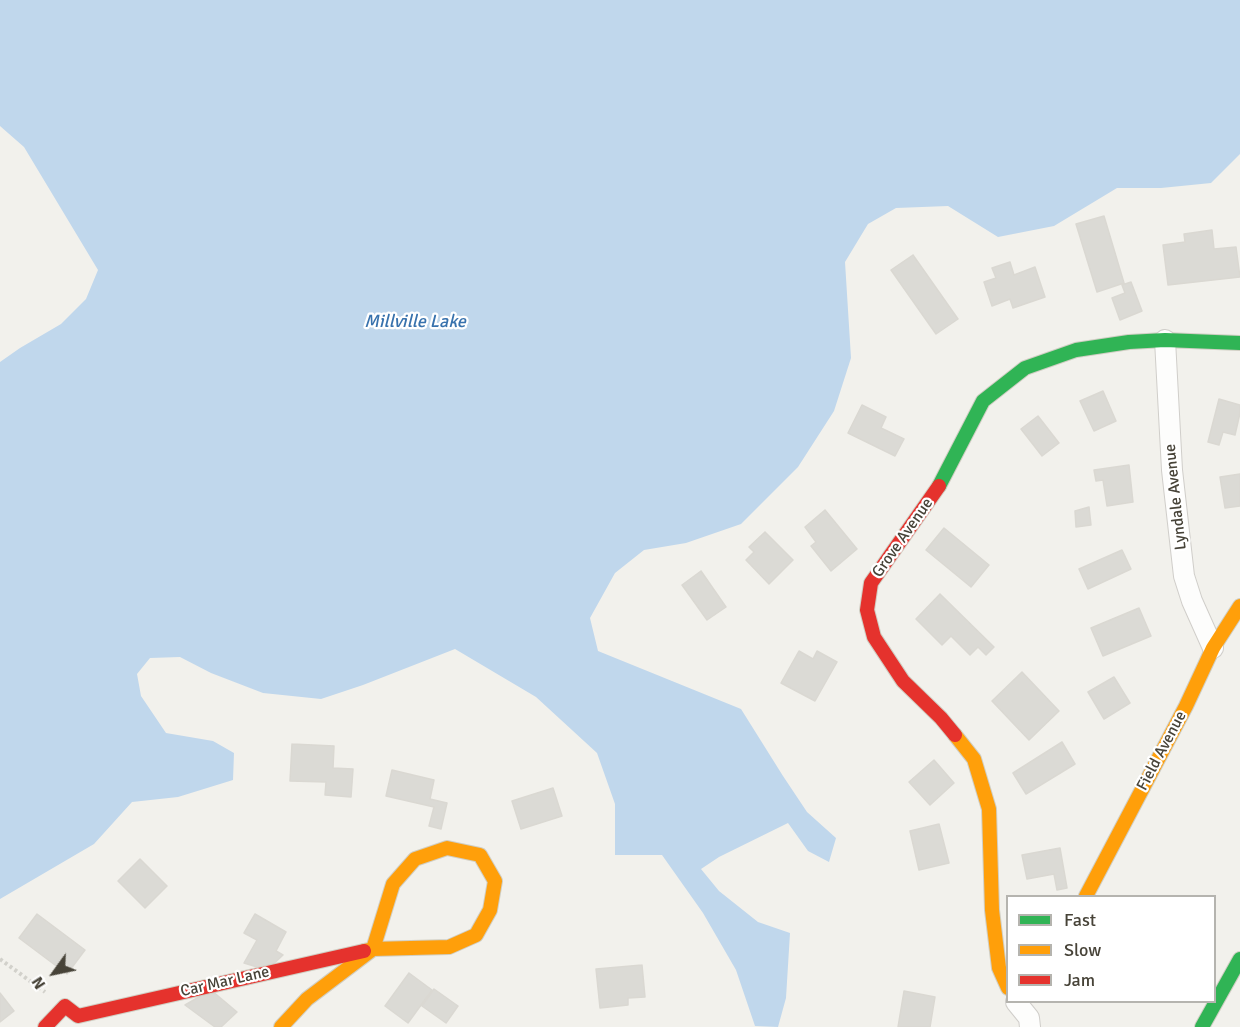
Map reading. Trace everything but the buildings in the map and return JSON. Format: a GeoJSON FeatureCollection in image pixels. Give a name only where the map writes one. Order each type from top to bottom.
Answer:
{"type":"FeatureCollection","features":[{"type":"Feature","properties":{"kind":"street","name":"Grove Avenue"},"geometry":{"type":"LineString","coordinates":[[1006,984],[999,968],[992,910],[989,809],[974,759],[940,718],[903,681],[874,637],[867,610],[872,583],[934,495],[983,401],[1025,368],[1076,350],[1129,342],[1165,340],[1240,343]]}},
{"type":"Feature","properties":{"kind":"street","name":"Lyndale Avenue"},"geometry":{"type":"LineString","coordinates":[[1165,340],[1172,470],[1184,576],[1195,610],[1213,648]]}},
{"type":"Feature","properties":{"kind":"street","name":"Field Avenue"},"geometry":{"type":"LineString","coordinates":[[1087,895],[1186,706],[1213,648],[1240,606]]}},
{"type":"Feature","properties":{"kind":"street","name":"Car Mar Lane"},"geometry":{"type":"LineString","coordinates":[[71,1011],[373,949],[449,947],[476,934],[490,910],[495,881],[480,855],[447,848],[415,860],[393,884],[373,949]]}},
{"type":"Feature","properties":{"kind":"street"},"geometry":{"type":"LineString","coordinates":[[281,1027],[307,999],[373,949]]}},
{"type":"Feature","properties":{"kind":"street"},"geometry":{"type":"LineString","coordinates":[[1216,1002],[1240,959]]}},
{"type":"Feature","properties":{"kind":"street"},"geometry":{"type":"LineString","coordinates":[[1017,1003],[1031,1015]]}},
{"type":"Feature","properties":{"kind":"street"},"geometry":{"type":"LineString","coordinates":[[1202,1027],[1215,1003]]}},
{"type":"Feature","properties":{"kind":"street"},"geometry":{"type":"LineString","coordinates":[[45,1027],[71,1011],[95,1027]]}},
{"type":"Feature","properties":{"kind":"path"},"geometry":{"type":"LineString","coordinates":[[0,959],[71,1011]]}},
{"type":"Feature","properties":{"kind":"water","name":"Millville Lake"},"geometry":{"type":"Polygon","coordinates":[[[0,0],[1240,0],[1240,154],[1211,183],[1161,188],[1117,188],[1054,226],[998,237],[948,206],[896,208],[868,224],[845,262],[851,358],[834,411],[798,467],[741,524],[686,543],[644,550],[615,573],[590,618],[598,651],[741,709],[807,812],[836,838],[829,862],[808,851],[788,823],[719,857],[701,869],[719,891],[758,922],[790,933],[786,998],[778,1027],[755,1026],[736,970],[703,913],[662,855],[615,855],[615,804],[597,753],[536,697],[455,649],[321,699],[263,693],[211,673],[180,657],[150,658],[137,674],[141,696],[166,733],[213,741],[234,753],[233,780],[178,797],[132,802],[94,844],[0,899],[0,362],[61,324],[86,299],[98,270],[24,147],[0,126],[0,0]]]}},
{"type":"Feature","properties":{"kind":"traffic: fast"},"geometry":{"type":"LineString","coordinates":[[939,486],[983,401],[1025,368],[1076,350],[1129,342],[1165,340],[1240,343]]}},
{"type":"Feature","properties":{"kind":"traffic: fast"},"geometry":{"type":"LineString","coordinates":[[1216,1002],[1240,959]]}},
{"type":"Feature","properties":{"kind":"traffic: fast"},"geometry":{"type":"LineString","coordinates":[[1202,1027],[1215,1003]]}},
{"type":"Feature","properties":{"kind":"traffic: slow"},"geometry":{"type":"LineString","coordinates":[[1087,895],[1186,706],[1213,648],[1240,606]]}},
{"type":"Feature","properties":{"kind":"traffic: slow"},"geometry":{"type":"LineString","coordinates":[[955,735],[974,759],[989,809],[992,910],[999,968],[1006,984]]}},
{"type":"Feature","properties":{"kind":"traffic: slow"},"geometry":{"type":"LineString","coordinates":[[281,1027],[307,999],[373,949],[393,884],[415,859],[447,848],[480,855],[495,881],[490,910],[476,935],[449,947],[373,949],[364,951]]}},
{"type":"Feature","properties":{"kind":"traffic: jam"},"geometry":{"type":"LineString","coordinates":[[939,486],[871,583],[867,610],[874,637],[903,681],[955,735]]}},
{"type":"Feature","properties":{"kind":"traffic: jam"},"geometry":{"type":"LineString","coordinates":[[45,1027],[65,1006],[78,1016],[364,951]]}}]}
